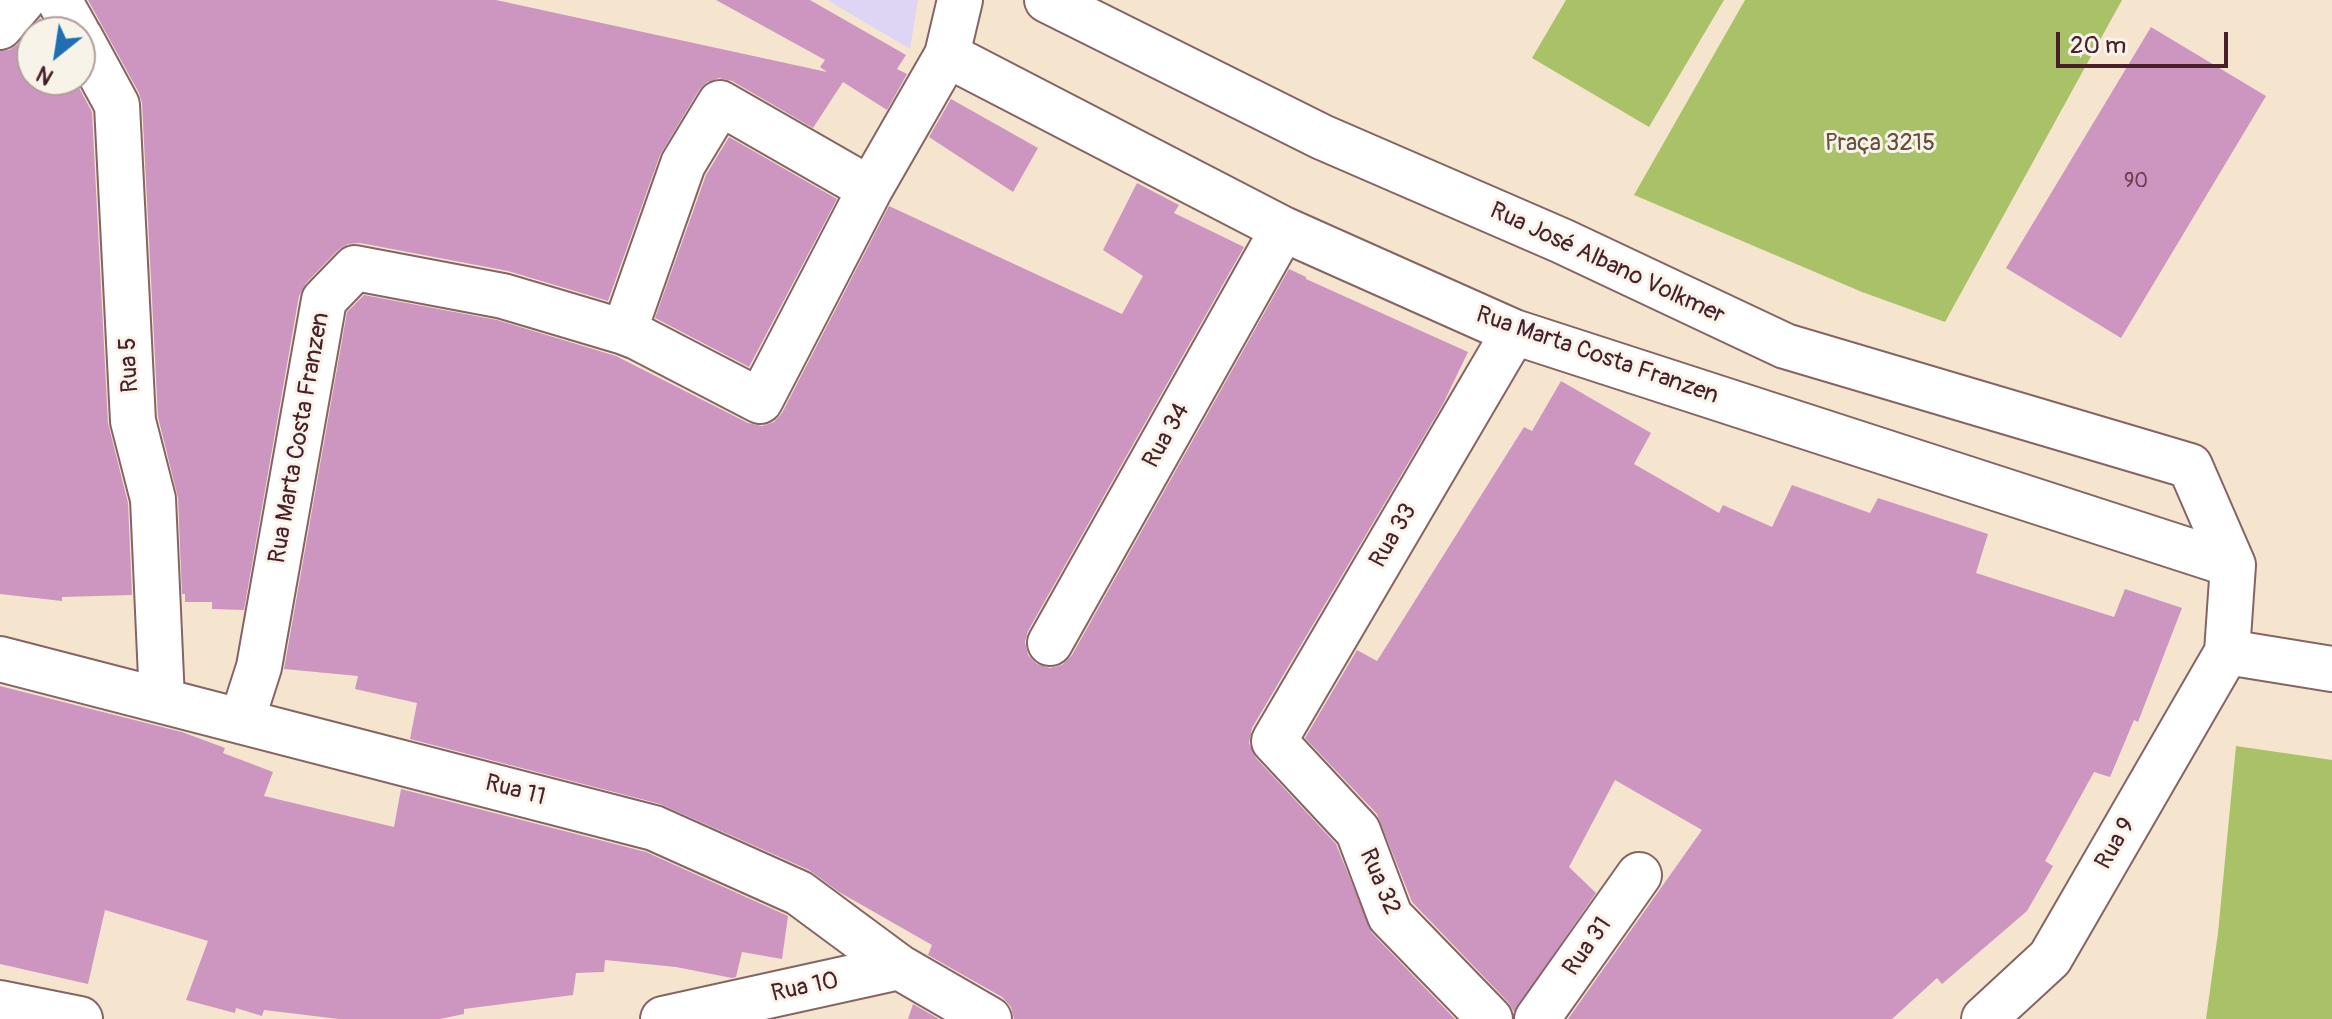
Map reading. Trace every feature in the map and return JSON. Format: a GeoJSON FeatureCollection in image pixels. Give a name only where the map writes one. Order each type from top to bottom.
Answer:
{"type":"FeatureCollection","features":[{"type":"Feature","properties":{"kind":"street"},"geometry":{"type":"LineString","coordinates":[[0,27],[23,0]]}},
{"type":"Feature","properties":{"kind":"street","name":"Rua Marta Costa Franzen"},"geometry":{"type":"LineString","coordinates":[[242,720],[259,667],[324,300],[355,268],[503,296],[624,332],[760,401],[870,189],[947,55],[960,0]]}},
{"type":"Feature","properties":{"kind":"street","name":"Rua José Albano Volkmer"},"geometry":{"type":"LineString","coordinates":[[1047,0],[1322,137],[1562,241],[1785,346],[2190,466],[2233,565]]}},
{"type":"Feature","properties":{"kind":"street","name":"Rua Marta Costa Franzen"},"geometry":{"type":"LineString","coordinates":[[947,55],[1283,229],[1514,332],[2233,565]]}},
{"type":"Feature","properties":{"kind":"street","name":"Rua 5"},"geometry":{"type":"LineString","coordinates":[[96,66],[117,105],[133,421],[153,499],[162,700]]}},
{"type":"Feature","properties":{"kind":"street"},"geometry":{"type":"LineString","coordinates":[[624,332],[683,164],[720,103],[870,189]]}},
{"type":"Feature","properties":{"kind":"street","name":"Rua 34"},"geometry":{"type":"LineString","coordinates":[[1050,643],[1283,229]]}},
{"type":"Feature","properties":{"kind":"street","name":"Rua 33"},"geometry":{"type":"LineString","coordinates":[[1274,741],[1514,332]]}},
{"type":"Feature","properties":{"kind":"street"},"geometry":{"type":"LineString","coordinates":[[2233,565],[2227,652],[2332,669]]}},
{"type":"Feature","properties":{"kind":"street","name":"Rua 9"},"geometry":{"type":"LineString","coordinates":[[1984,1019],[2050,958],[2227,652]]}},
{"type":"Feature","properties":{"kind":"street","name":"Rua 11"},"geometry":{"type":"LineString","coordinates":[[0,659],[654,828],[799,893],[899,967],[989,1019]]}},
{"type":"Feature","properties":{"kind":"street","name":"Rua 32"},"geometry":{"type":"LineString","coordinates":[[1274,741],[1358,831],[1390,916],[1490,1019]]}},
{"type":"Feature","properties":{"kind":"street","name":"Rua 31"},"geometry":{"type":"LineString","coordinates":[[1537,1019],[1639,875]]}},
{"type":"Feature","properties":{"kind":"street","name":"Rua 10"},"geometry":{"type":"LineString","coordinates":[[663,1019],[899,967]]}},
{"type":"Feature","properties":{"kind":"street"},"geometry":{"type":"LineString","coordinates":[[0,1003],[80,1019]]}},
{"type":"Feature","properties":{"kind":"shaded area"},"geometry":{"type":"Polygon","coordinates":[[[827,0],[918,0],[910,49],[827,0]]]}},
{"type":"Feature","properties":{"kind":"green space"},"geometry":{"type":"Polygon","coordinates":[[[1566,0],[1724,0],[1649,127],[1532,58],[1566,0]]]}},
{"type":"Feature","properties":{"kind":"green space","name":"Praça 3215"},"geometry":{"type":"Polygon","coordinates":[[[1745,0],[2122,0],[1945,322],[1862,292],[1634,195],[1745,0]]]}},
{"type":"Feature","properties":{"kind":"green space"},"geometry":{"type":"Polygon","coordinates":[[[2236,746],[2332,760],[2332,1019],[2206,1019],[2218,933],[2236,746]]]}},
{"type":"Feature","properties":{"kind":"building"},"geometry":{"type":"Polygon","coordinates":[[[88,0],[496,0],[827,72],[820,67],[825,60],[716,0],[810,0],[906,55],[897,69],[907,74],[887,110],[843,82],[813,128],[732,81],[719,78],[707,82],[660,155],[608,301],[508,271],[360,243],[348,244],[338,250],[306,283],[299,296],[244,610],[212,609],[212,602],[185,602],[185,594],[182,594],[178,498],[158,417],[142,103],[88,0]]]}},
{"type":"Feature","properties":{"kind":"building"},"geometry":{"type":"Polygon","coordinates":[[[2151,27],[2266,96],[2121,338],[2006,268],[2151,27]]]}},
{"type":"Feature","properties":{"kind":"building"},"geometry":{"type":"Polygon","coordinates":[[[16,45],[16,96],[84,96],[92,112],[108,423],[128,503],[132,595],[62,597],[62,601],[0,594],[0,51],[16,45]]]}},
{"type":"Feature","properties":{"kind":"building"},"geometry":{"type":"Polygon","coordinates":[[[951,99],[1038,148],[1013,192],[929,137],[951,99]]]}},
{"type":"Feature","properties":{"kind":"building"},"geometry":{"type":"Polygon","coordinates":[[[729,137],[837,199],[749,367],[655,318],[706,175],[729,137]]]}},
{"type":"Feature","properties":{"kind":"building"},"geometry":{"type":"Polygon","coordinates":[[[1137,183],[1179,205],[1174,213],[1244,247],[1028,631],[1025,642],[1028,655],[1037,664],[1050,668],[1062,665],[1072,655],[1289,269],[1468,352],[1443,404],[1252,728],[1249,743],[1256,758],[1336,844],[1372,933],[1455,1019],[1014,1019],[1011,1007],[1002,997],[928,955],[932,945],[839,892],[809,870],[660,804],[410,739],[417,703],[355,689],[358,676],[284,669],[347,312],[364,295],[497,320],[616,356],[748,423],[762,426],[774,422],[782,413],[889,206],[1122,314],[1143,276],[1103,250],[1137,183]]]}},
{"type":"Feature","properties":{"kind":"building"},"geometry":{"type":"Polygon","coordinates":[[[1561,381],[1651,433],[1634,464],[1719,513],[1723,505],[1772,527],[1792,485],[1870,513],[1878,498],[1988,534],[1976,573],[2114,617],[2125,589],[2182,608],[2138,722],[2134,720],[2110,777],[2094,772],[2045,861],[2053,866],[2027,911],[1942,984],[1937,978],[1892,1019],[1568,1019],[1702,830],[1615,780],[1569,867],[1596,893],[1514,1012],[1412,902],[1377,814],[1305,738],[1357,650],[1377,661],[1524,427],[1532,431],[1561,381]]]}},
{"type":"Feature","properties":{"kind":"building"},"geometry":{"type":"Polygon","coordinates":[[[0,686],[182,732],[225,748],[223,753],[273,772],[264,796],[394,827],[401,789],[646,852],[788,916],[782,959],[742,952],[736,977],[732,978],[676,967],[605,960],[604,972],[576,973],[573,995],[464,1009],[464,1014],[440,1019],[339,1019],[264,1010],[262,1016],[236,1008],[235,1013],[186,1000],[208,941],[105,910],[88,984],[0,964],[0,686]]]}},
{"type":"Feature","properties":{"kind":"building"},"geometry":{"type":"Polygon","coordinates":[[[913,1004],[939,1019],[908,1019],[913,1004]]]}}]}
